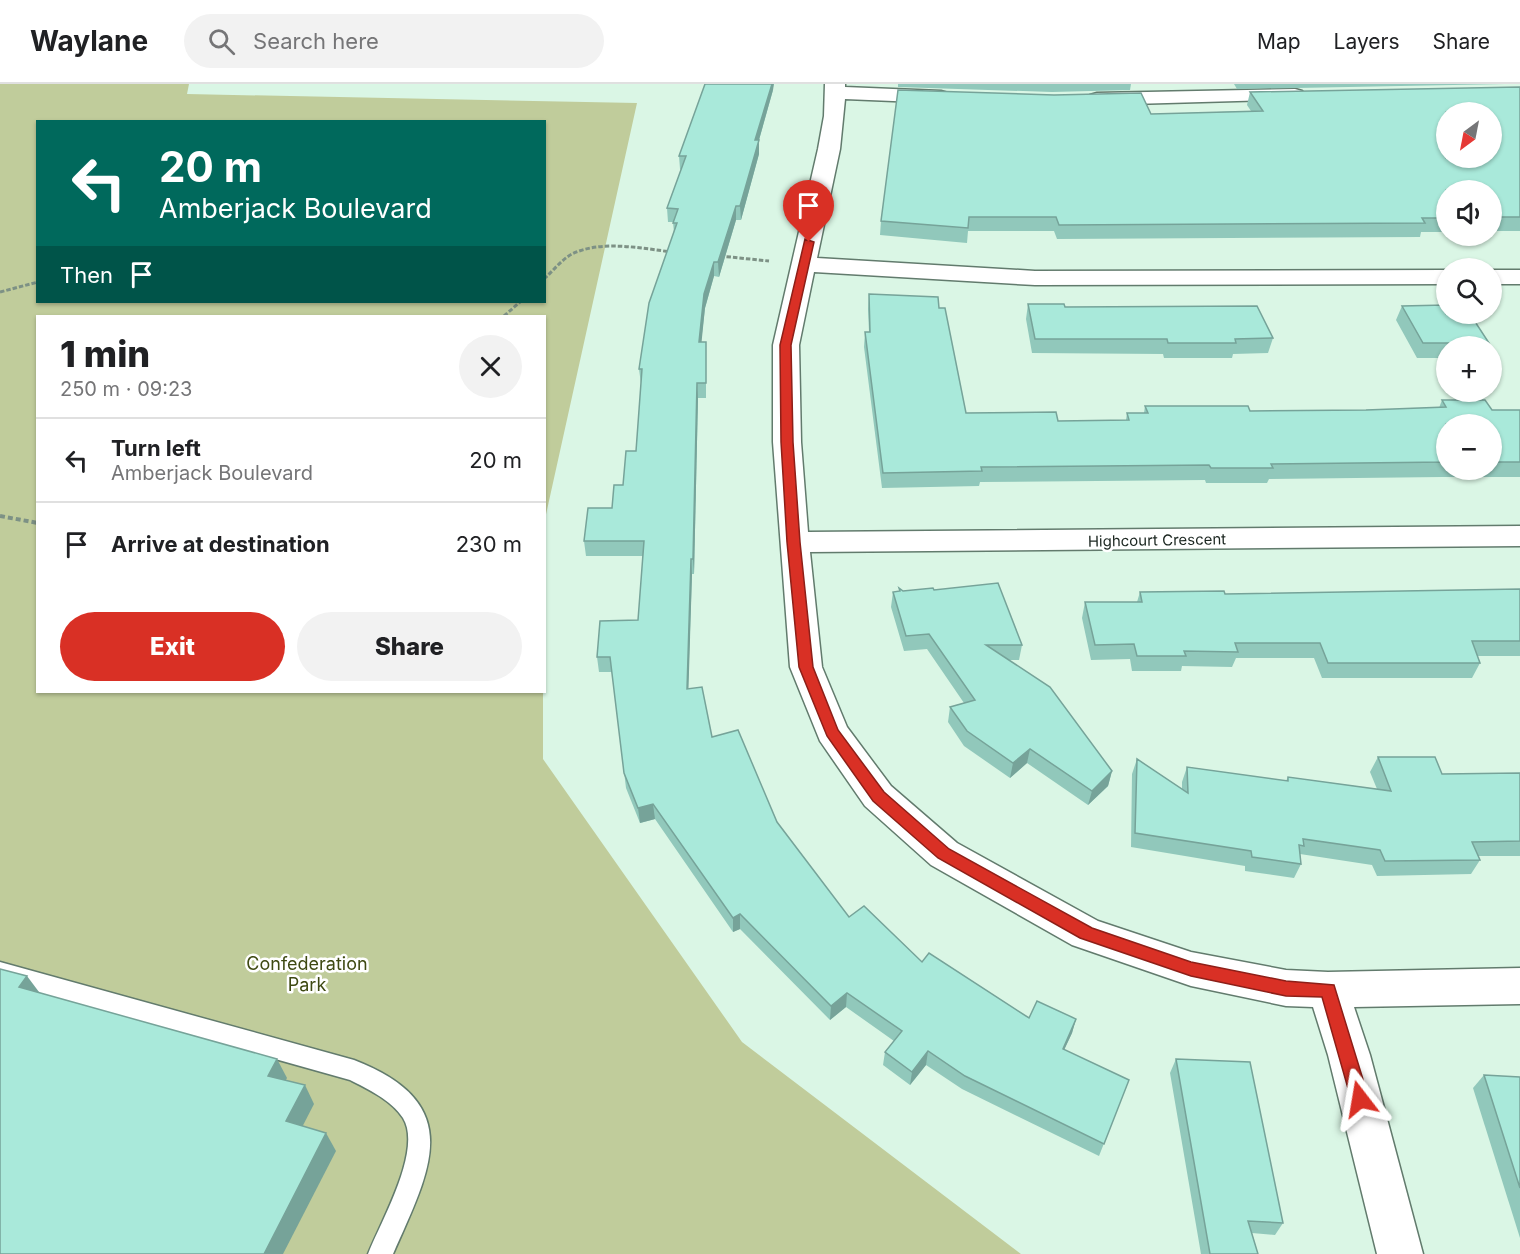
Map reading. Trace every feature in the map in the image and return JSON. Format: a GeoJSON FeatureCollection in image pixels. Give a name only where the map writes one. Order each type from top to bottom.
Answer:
{"type":"FeatureCollection","features":[{"type":"Feature","properties":{"kind":"street"},"geometry":{"type":"LineString","coordinates":[[961,98],[835,89],[830,149],[786,345],[787,442],[806,667],[832,732],[878,796],[944,854],[1097,936],[1191,969],[1286,988],[1328,990],[1520,986]]}},
{"type":"Feature","properties":{"kind":"street"},"geometry":{"type":"LineString","coordinates":[[1076,99],[1180,91],[1312,95]]}},
{"type":"Feature","properties":{"kind":"street"},"geometry":{"type":"LineString","coordinates":[[804,264],[1026,277],[1436,277]]}},
{"type":"Feature","properties":{"kind":"street"},"geometry":{"type":"LineString","coordinates":[[1502,277],[1520,277]]}},
{"type":"Feature","properties":{"kind":"street","name":"Highcourt Crescent"},"geometry":{"type":"LineString","coordinates":[[794,542],[1520,536]]}},
{"type":"Feature","properties":{"kind":"street"},"geometry":{"type":"LineString","coordinates":[[1328,990],[1349,1054],[1400,1254]]}},
{"type":"Feature","properties":{"kind":"lane"},"geometry":{"type":"LineString","coordinates":[[0,972],[354,1071],[389,1090],[414,1114],[419,1132],[418,1152],[406,1192],[380,1254]]}},
{"type":"Feature","properties":{"kind":"path"},"geometry":{"type":"LineString","coordinates":[[546,277],[573,253],[595,249],[627,248],[672,252]]}},
{"type":"Feature","properties":{"kind":"path"},"geometry":{"type":"LineString","coordinates":[[718,256],[804,264]]}},
{"type":"Feature","properties":{"kind":"path"},"geometry":{"type":"LineString","coordinates":[[0,292],[36,283]]}},
{"type":"Feature","properties":{"kind":"path"},"geometry":{"type":"LineString","coordinates":[[505,315],[519,303]]}},
{"type":"Feature","properties":{"kind":"path"},"geometry":{"type":"LineString","coordinates":[[0,516],[36,524]]}},
{"type":"Feature","properties":{"kind":"green space","name":"Confederation Park"},"geometry":{"type":"Polygon","coordinates":[[[0,84],[189,84],[187,94],[637,103],[546,514],[546,315],[36,315],[36,693],[543,693],[543,759],[742,1042],[1021,1254],[0,1254],[0,84]]]}},
{"type":"Feature","properties":{"kind":"building"},"geometry":{"type":"Polygon","coordinates":[[[705,84],[772,84],[755,140],[759,140],[740,206],[736,206],[718,262],[714,262],[704,294],[699,342],[706,342],[706,383],[697,383],[687,689],[702,687],[712,737],[738,730],[777,822],[849,917],[864,906],[922,962],[929,953],[1029,1018],[1037,1001],[1076,1019],[1063,1049],[1129,1080],[1104,1144],[965,1076],[928,1051],[912,1072],[885,1052],[902,1031],[847,993],[831,1006],[740,914],[733,918],[653,804],[638,808],[624,773],[610,657],[597,657],[600,621],[638,620],[644,541],[584,541],[588,508],[612,508],[614,485],[623,485],[626,451],[636,451],[642,369],[639,369],[649,303],[677,223],[673,223],[678,209],[667,208],[686,156],[679,156],[705,84]]]}},
{"type":"Feature","properties":{"kind":"building"},"geometry":{"type":"Polygon","coordinates":[[[1520,87],[1520,217],[1502,217],[1502,180],[1436,180],[1436,218],[1422,218],[1425,223],[1059,225],[1056,217],[969,217],[968,228],[881,221],[898,90],[1054,95],[1141,93],[1151,114],[1263,111],[1250,92],[1520,87]]]}},
{"type":"Feature","properties":{"kind":"building"},"geometry":{"type":"Polygon","coordinates":[[[869,294],[938,297],[939,308],[945,308],[966,413],[1056,412],[1058,421],[1129,420],[1127,413],[1148,413],[1145,406],[1248,406],[1250,411],[1366,410],[1446,407],[1443,402],[1486,402],[1492,410],[1520,410],[1520,462],[1502,462],[1502,414],[1436,414],[1436,462],[1271,464],[1273,468],[1211,468],[1209,465],[981,467],[982,471],[883,473],[865,332],[870,332],[869,294]]]}},
{"type":"Feature","properties":{"kind":"building"},"geometry":{"type":"Polygon","coordinates":[[[1028,304],[1064,304],[1065,307],[1257,306],[1273,338],[1235,339],[1236,343],[1168,343],[1167,339],[1035,339],[1028,304]]]}},
{"type":"Feature","properties":{"kind":"building"},"geometry":{"type":"Polygon","coordinates":[[[1436,305],[1436,324],[1477,324],[1484,336],[1436,336],[1436,343],[1423,343],[1402,306],[1436,305]]]}},
{"type":"Feature","properties":{"kind":"building"},"geometry":{"type":"Polygon","coordinates":[[[998,583],[1022,645],[986,645],[1050,687],[1112,771],[1092,791],[1030,749],[1013,763],[967,731],[950,707],[975,700],[929,634],[906,636],[893,592],[900,591],[899,588],[903,591],[933,588],[934,590],[998,583]]]}},
{"type":"Feature","properties":{"kind":"building"},"geometry":{"type":"Polygon","coordinates":[[[1520,589],[1520,641],[1472,641],[1480,663],[1328,663],[1320,643],[1235,643],[1238,652],[1184,651],[1186,656],[1137,656],[1134,644],[1095,645],[1085,602],[1142,602],[1140,592],[1224,591],[1225,594],[1520,589]]]}},
{"type":"Feature","properties":{"kind":"building"},"geometry":{"type":"Polygon","coordinates":[[[1378,757],[1435,757],[1442,774],[1520,773],[1520,841],[1472,842],[1480,860],[1385,861],[1380,850],[1303,839],[1304,846],[1299,845],[1301,864],[1252,857],[1251,851],[1135,833],[1137,759],[1188,793],[1187,767],[1288,781],[1288,777],[1391,791],[1378,757]]]}},
{"type":"Feature","properties":{"kind":"building"},"geometry":{"type":"Polygon","coordinates":[[[0,969],[27,976],[19,987],[277,1059],[268,1076],[305,1085],[286,1121],[326,1133],[264,1254],[0,1254],[0,969]]]}},
{"type":"Feature","properties":{"kind":"building"},"geometry":{"type":"Polygon","coordinates":[[[1176,1059],[1250,1062],[1283,1223],[1248,1221],[1258,1254],[1210,1254],[1176,1059]]]}},
{"type":"Feature","properties":{"kind":"building"},"geometry":{"type":"Polygon","coordinates":[[[1484,1075],[1520,1077],[1520,1188],[1484,1075]]]}},
{"type":"Feature","properties":{"kind":"route"},"geometry":{"type":"LineString","coordinates":[[809,242],[786,345],[787,442],[806,667],[832,732],[878,796],[944,854],[1086,933],[1191,969],[1286,988],[1328,990],[1360,1099]]}}]}
